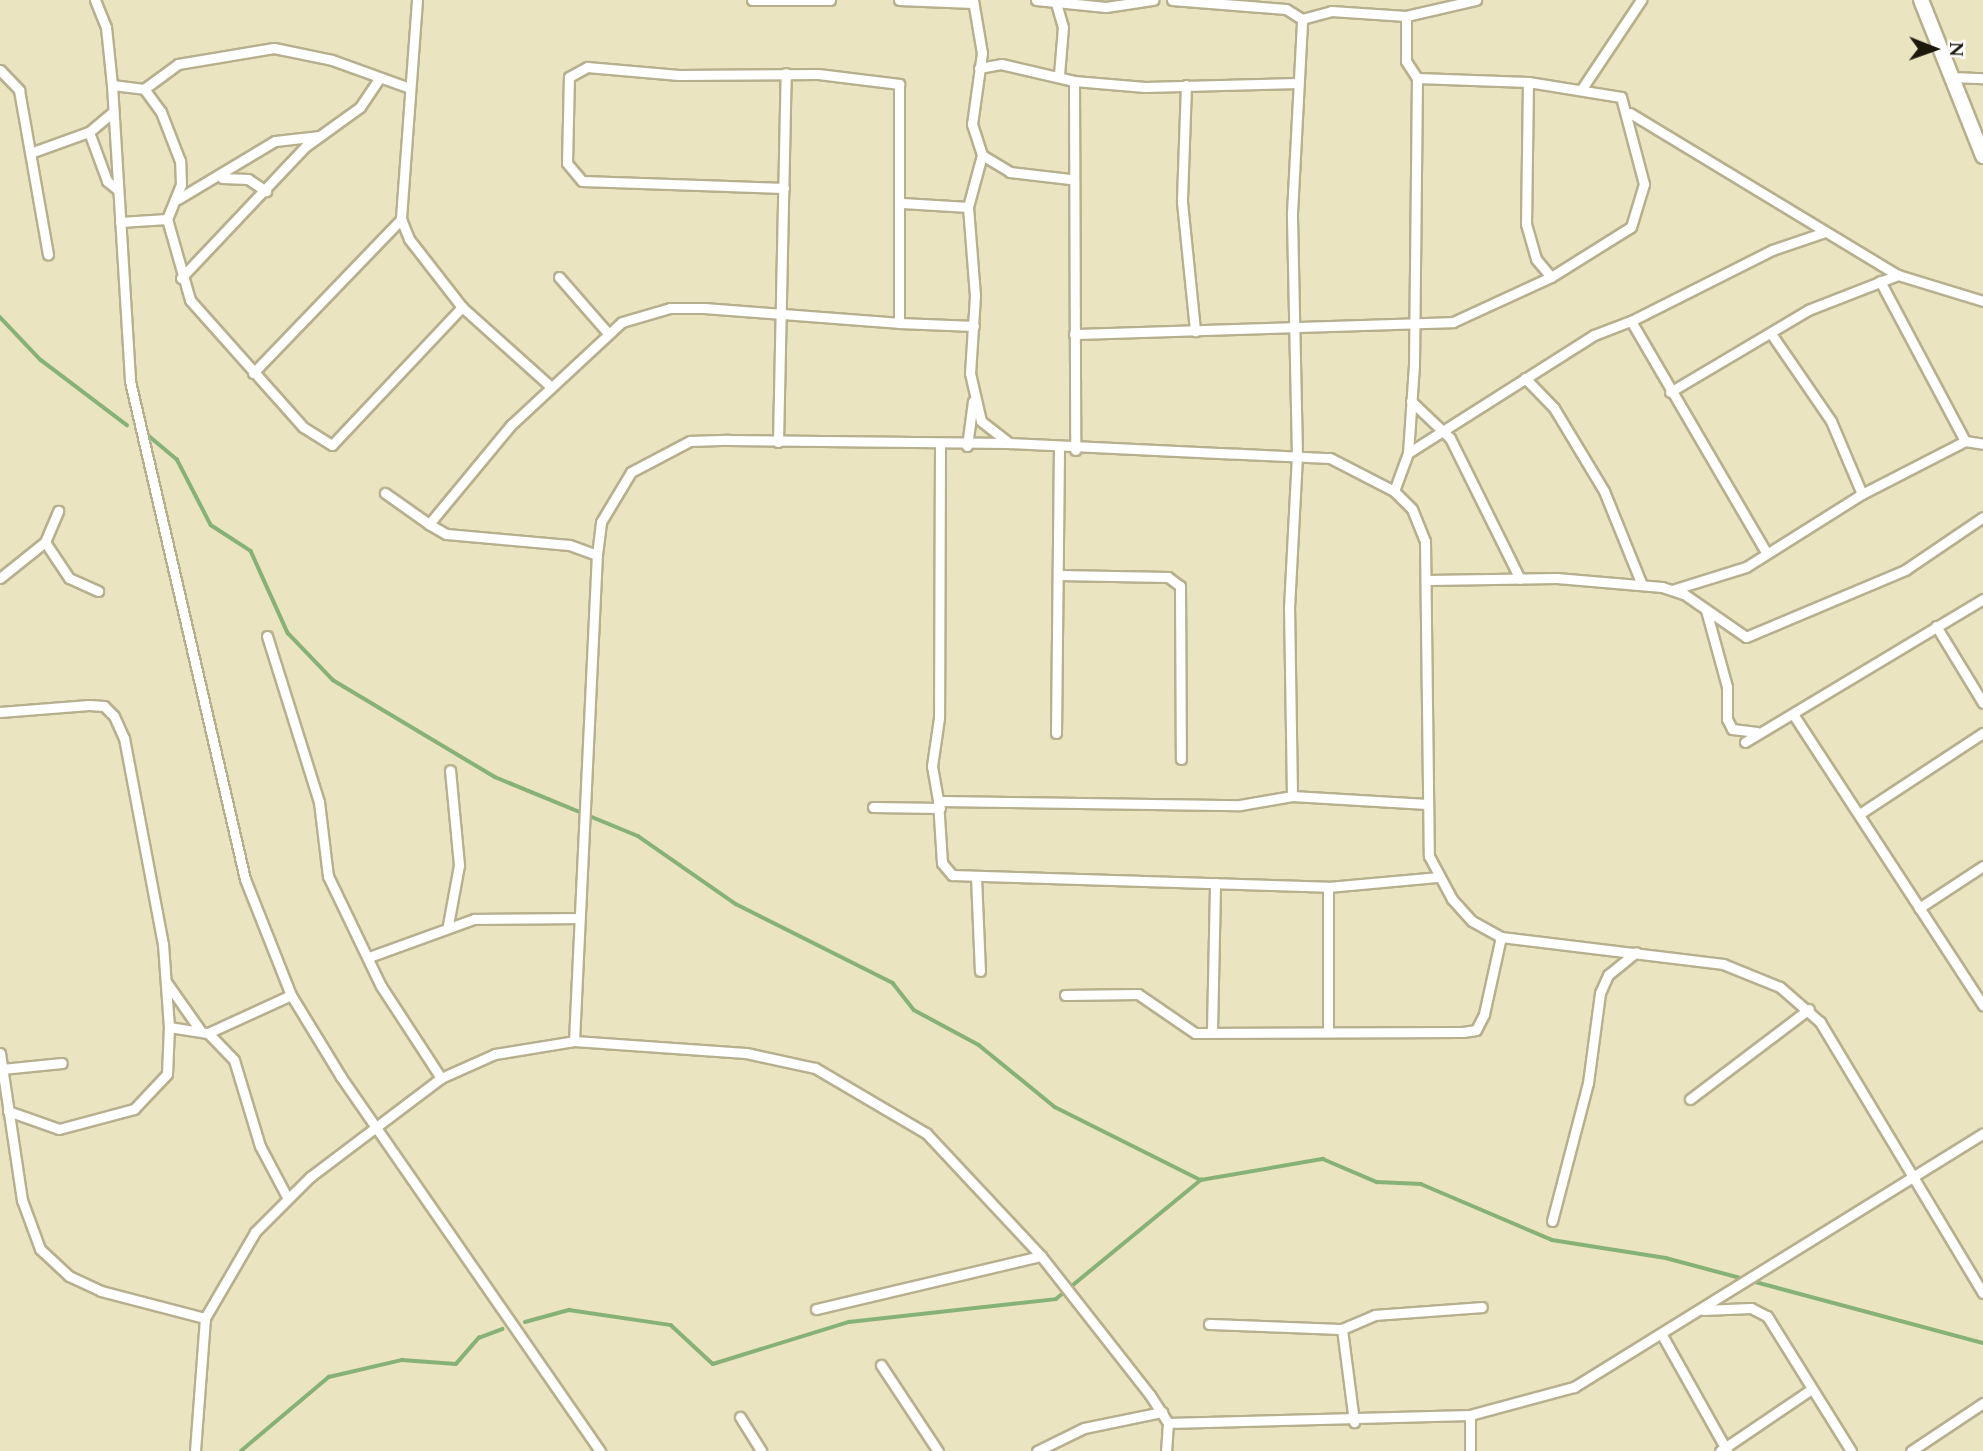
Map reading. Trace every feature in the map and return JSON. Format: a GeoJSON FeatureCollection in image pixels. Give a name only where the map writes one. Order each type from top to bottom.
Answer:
{"type":"FeatureCollection","features":[{"type":"Feature","properties":{"kind":"highway"},"geometry":{"type":"LineString","coordinates":[[1921,0],[1983,156]]}},
{"type":"Feature","properties":{"kind":"street"},"geometry":{"type":"LineString","coordinates":[[95,0],[106,27],[112,85],[130,382],[146,469],[245,879],[291,995],[374,1126],[600,1451]]}},
{"type":"Feature","properties":{"kind":"street"},"geometry":{"type":"LineString","coordinates":[[417,0],[419,30],[407,87],[401,219],[410,239],[462,307],[550,385]]}},
{"type":"Feature","properties":{"kind":"street"},"geometry":{"type":"LineString","coordinates":[[752,0],[776,5],[830,0]]}},
{"type":"Feature","properties":{"kind":"street"},"geometry":{"type":"LineString","coordinates":[[899,0],[973,2],[979,68],[972,124],[982,155],[968,207],[974,326],[974,400],[967,446]]}},
{"type":"Feature","properties":{"kind":"street"},"geometry":{"type":"LineString","coordinates":[[1036,0],[1105,8],[1153,0]]}},
{"type":"Feature","properties":{"kind":"street"},"geometry":{"type":"LineString","coordinates":[[1172,0],[1286,9],[1302,19],[1331,11],[1406,16],[1476,0]]}},
{"type":"Feature","properties":{"kind":"street"},"geometry":{"type":"LineString","coordinates":[[1583,87],[1641,0]]}},
{"type":"Feature","properties":{"kind":"street"},"geometry":{"type":"LineString","coordinates":[[1056,4],[1063,27],[1059,75]]}},
{"type":"Feature","properties":{"kind":"street"},"geometry":{"type":"LineString","coordinates":[[1394,491],[1408,453],[1414,327],[1418,78],[1406,61],[1406,16]]}},
{"type":"Feature","properties":{"kind":"street"},"geometry":{"type":"LineString","coordinates":[[1292,796],[1289,608],[1297,456],[1297,325],[1292,213],[1302,19]]}},
{"type":"Feature","properties":{"kind":"street"},"geometry":{"type":"LineString","coordinates":[[112,85],[144,89],[178,64],[274,48],[332,60],[407,87]]}},
{"type":"Feature","properties":{"kind":"street"},"geometry":{"type":"LineString","coordinates":[[979,68],[1001,64],[1074,80],[1186,85],[1298,83]]}},
{"type":"Feature","properties":{"kind":"street"},"geometry":{"type":"LineString","coordinates":[[784,188],[582,181],[567,163],[569,77],[578,69],[786,73],[899,84],[902,203],[899,323]]}},
{"type":"Feature","properties":{"kind":"street"},"geometry":{"type":"LineString","coordinates":[[0,70],[19,90],[33,152],[48,254]]}},
{"type":"Feature","properties":{"kind":"street"},"geometry":{"type":"LineString","coordinates":[[778,442],[778,315],[786,73]]}},
{"type":"Feature","properties":{"kind":"street"},"geometry":{"type":"LineString","coordinates":[[1950,76],[1983,78]]}},
{"type":"Feature","properties":{"kind":"street"},"geometry":{"type":"LineString","coordinates":[[1074,334],[1297,325],[1414,327],[1485,312],[1620,237],[1638,215],[1644,184],[1630,113],[1617,94],[1583,87],[1528,82],[1418,78]]}},
{"type":"Feature","properties":{"kind":"street"},"geometry":{"type":"LineString","coordinates":[[181,278],[323,135],[360,107],[379,79]]}},
{"type":"Feature","properties":{"kind":"street"},"geometry":{"type":"LineString","coordinates":[[1074,80],[1070,179],[1077,225],[1075,450]]}},
{"type":"Feature","properties":{"kind":"street"},"geometry":{"type":"LineString","coordinates":[[1528,82],[1526,224],[1536,259],[1551,277]]}},
{"type":"Feature","properties":{"kind":"street"},"geometry":{"type":"LineString","coordinates":[[1186,85],[1182,202],[1195,331]]}},
{"type":"Feature","properties":{"kind":"street"},"geometry":{"type":"LineString","coordinates":[[144,89],[175,145],[178,199],[167,219],[181,278],[190,300],[303,427],[339,444],[462,307]]}},
{"type":"Feature","properties":{"kind":"street"},"geometry":{"type":"LineString","coordinates":[[33,152],[89,132],[112,113]]}},
{"type":"Feature","properties":{"kind":"street"},"geometry":{"type":"LineString","coordinates":[[1630,113],[1822,233],[1898,275],[1983,301]]}},
{"type":"Feature","properties":{"kind":"street"},"geometry":{"type":"LineString","coordinates":[[89,132],[107,181],[117,189]]}},
{"type":"Feature","properties":{"kind":"street"},"geometry":{"type":"LineString","coordinates":[[178,199],[216,179],[275,141],[323,135]]}},
{"type":"Feature","properties":{"kind":"street"},"geometry":{"type":"LineString","coordinates":[[982,155],[1010,172],[1070,179]]}},
{"type":"Feature","properties":{"kind":"street"},"geometry":{"type":"LineString","coordinates":[[216,179],[236,176],[266,191]]}},
{"type":"Feature","properties":{"kind":"street"},"geometry":{"type":"LineString","coordinates":[[902,203],[968,207]]}},
{"type":"Feature","properties":{"kind":"street"},"geometry":{"type":"LineString","coordinates":[[120,222],[167,219]]}},
{"type":"Feature","properties":{"kind":"street"},"geometry":{"type":"LineString","coordinates":[[253,373],[401,219]]}},
{"type":"Feature","properties":{"kind":"street"},"geometry":{"type":"LineString","coordinates":[[1408,453],[1443,427],[1525,378],[1631,321],[1772,250],[1822,233]]}},
{"type":"Feature","properties":{"kind":"street"},"geometry":{"type":"LineString","coordinates":[[1670,392],[1772,335],[1808,310],[1898,275]]}},
{"type":"Feature","properties":{"kind":"street"},"geometry":{"type":"LineString","coordinates":[[559,277],[607,332]]}},
{"type":"Feature","properties":{"kind":"street"},"geometry":{"type":"LineString","coordinates":[[1880,281],[1965,441]]}},
{"type":"Feature","properties":{"kind":"street"},"geometry":{"type":"LineString","coordinates":[[429,524],[550,385],[607,332],[670,308],[974,326]]}},
{"type":"Feature","properties":{"kind":"street"},"geometry":{"type":"LineString","coordinates":[[1631,321],[1670,392],[1766,552]]}},
{"type":"Feature","properties":{"kind":"street"},"geometry":{"type":"LineString","coordinates":[[1772,335],[1831,421],[1862,494]]}},
{"type":"Feature","properties":{"kind":"street"},"geometry":{"type":"LineString","coordinates":[[1525,378],[1555,408],[1604,491],[1642,585]]}},
{"type":"Feature","properties":{"kind":"street"},"geometry":{"type":"LineString","coordinates":[[974,400],[981,421],[1009,443]]}},
{"type":"Feature","properties":{"kind":"street"},"geometry":{"type":"LineString","coordinates":[[1411,401],[1443,427],[1520,579]]}},
{"type":"Feature","properties":{"kind":"street"},"geometry":{"type":"LineString","coordinates":[[574,1041],[597,555],[613,495],[654,455],[690,441],[940,446],[1009,443],[1075,450],[1330,458],[1394,491],[1412,509],[1425,541],[1428,580],[1427,803],[1429,856],[1437,877],[1472,921],[1501,937],[1636,952],[1745,970],[1810,1009],[1915,1177],[1983,1293]]}},
{"type":"Feature","properties":{"kind":"street"},"geometry":{"type":"LineString","coordinates":[[1672,590],[1746,567],[1862,494],[1965,441],[1983,444]]}},
{"type":"Feature","properties":{"kind":"street"},"geometry":{"type":"LineString","coordinates":[[940,446],[939,718],[932,766],[946,871],[976,877],[1328,887],[1437,877]]}},
{"type":"Feature","properties":{"kind":"street"},"geometry":{"type":"LineString","coordinates":[[1056,733],[1058,575],[1054,504],[1059,449]]}},
{"type":"Feature","properties":{"kind":"street"},"geometry":{"type":"LineString","coordinates":[[385,493],[446,534],[569,545],[597,555]]}},
{"type":"Feature","properties":{"kind":"street"},"geometry":{"type":"LineString","coordinates":[[0,578],[45,542],[58,511]]}},
{"type":"Feature","properties":{"kind":"street"},"geometry":{"type":"LineString","coordinates":[[1428,580],[1520,579],[1642,585],[1672,590],[1706,608],[1746,637],[1905,570],[1983,517]]}},
{"type":"Feature","properties":{"kind":"street"},"geometry":{"type":"LineString","coordinates":[[45,542],[69,578],[98,591]]}},
{"type":"Feature","properties":{"kind":"street"},"geometry":{"type":"LineString","coordinates":[[1058,575],[1168,577],[1180,586],[1181,759]]}},
{"type":"Feature","properties":{"kind":"street"},"geometry":{"type":"LineString","coordinates":[[1745,741],[1983,599]]}},
{"type":"Feature","properties":{"kind":"street"},"geometry":{"type":"LineString","coordinates":[[1706,608],[1727,687],[1727,719],[1732,729],[1757,732]]}},
{"type":"Feature","properties":{"kind":"street"},"geometry":{"type":"LineString","coordinates":[[1936,626],[1983,703]]}},
{"type":"Feature","properties":{"kind":"street"},"geometry":{"type":"LineString","coordinates":[[267,636],[319,802],[328,876],[369,957],[441,1078]]}},
{"type":"Feature","properties":{"kind":"street"},"geometry":{"type":"LineString","coordinates":[[0,712],[96,706],[114,716],[130,766],[166,982],[169,1027],[167,1074],[134,1109],[59,1129],[8,1111]]}},
{"type":"Feature","properties":{"kind":"street"},"geometry":{"type":"LineString","coordinates":[[1793,714],[1861,813],[1983,1006]]}},
{"type":"Feature","properties":{"kind":"street"},"geometry":{"type":"LineString","coordinates":[[1861,813],[1983,733]]}},
{"type":"Feature","properties":{"kind":"street"},"geometry":{"type":"LineString","coordinates":[[448,925],[459,865],[450,770]]}},
{"type":"Feature","properties":{"kind":"street"},"geometry":{"type":"LineString","coordinates":[[873,807],[1240,805],[1292,796],[1427,803]]}},
{"type":"Feature","properties":{"kind":"street"},"geometry":{"type":"LineString","coordinates":[[1919,908],[1983,866]]}},
{"type":"Feature","properties":{"kind":"street"},"geometry":{"type":"LineString","coordinates":[[976,877],[980,971]]}},
{"type":"Feature","properties":{"kind":"street"},"geometry":{"type":"LineString","coordinates":[[1212,1030],[1215,883]]}},
{"type":"Feature","properties":{"kind":"street"},"geometry":{"type":"LineString","coordinates":[[1328,887],[1328,1030]]}},
{"type":"Feature","properties":{"kind":"street"},"geometry":{"type":"LineString","coordinates":[[369,957],[448,925],[527,914],[579,918]]}},
{"type":"Feature","properties":{"kind":"street"},"geometry":{"type":"LineString","coordinates":[[1065,995],[1138,994],[1182,1027],[1212,1030],[1476,1030],[1501,937]]}},
{"type":"Feature","properties":{"kind":"street"},"geometry":{"type":"LineString","coordinates":[[1552,1221],[1588,1083],[1600,993],[1608,975],[1636,952]]}},
{"type":"Feature","properties":{"kind":"street"},"geometry":{"type":"LineString","coordinates":[[166,982],[204,1031],[234,1059],[260,1146],[287,1197]]}},
{"type":"Feature","properties":{"kind":"street"},"geometry":{"type":"LineString","coordinates":[[169,1027],[204,1031],[291,995]]}},
{"type":"Feature","properties":{"kind":"street"},"geometry":{"type":"LineString","coordinates":[[1690,1099],[1810,1009]]}},
{"type":"Feature","properties":{"kind":"street"},"geometry":{"type":"LineString","coordinates":[[195,1451],[205,1318],[241,1252],[287,1197],[374,1126],[441,1078],[495,1054],[574,1041],[746,1053],[816,1068],[926,1133],[1041,1256],[1162,1412],[1168,1423],[1166,1451]]}},
{"type":"Feature","properties":{"kind":"street"},"geometry":{"type":"LineString","coordinates":[[0,1053],[30,1231],[54,1264],[101,1291],[205,1318]]}},
{"type":"Feature","properties":{"kind":"street"},"geometry":{"type":"LineString","coordinates":[[2,1069],[62,1063]]}},
{"type":"Feature","properties":{"kind":"street"},"geometry":{"type":"LineString","coordinates":[[1168,1423],[1354,1422],[1470,1415],[1574,1387],[1662,1335],[1753,1275],[1983,1133]]}},
{"type":"Feature","properties":{"kind":"street"},"geometry":{"type":"LineString","coordinates":[[816,1308],[1041,1256]]}},
{"type":"Feature","properties":{"kind":"street"},"geometry":{"type":"LineString","coordinates":[[1209,1324],[1342,1329],[1375,1315],[1482,1307]]}},
{"type":"Feature","properties":{"kind":"street"},"geometry":{"type":"LineString","coordinates":[[1701,1310],[1762,1311],[1810,1390],[1852,1451]]}},
{"type":"Feature","properties":{"kind":"street"},"geometry":{"type":"LineString","coordinates":[[1342,1329],[1354,1422]]}},
{"type":"Feature","properties":{"kind":"street"},"geometry":{"type":"LineString","coordinates":[[1662,1335],[1724,1450],[1810,1390]]}},
{"type":"Feature","properties":{"kind":"street"},"geometry":{"type":"LineString","coordinates":[[881,1365],[939,1451]]}},
{"type":"Feature","properties":{"kind":"street"},"geometry":{"type":"LineString","coordinates":[[1911,1451],[1983,1403]]}},
{"type":"Feature","properties":{"kind":"street"},"geometry":{"type":"LineString","coordinates":[[1037,1451],[1084,1428],[1162,1412]]}},
{"type":"Feature","properties":{"kind":"street"},"geometry":{"type":"LineString","coordinates":[[1470,1415],[1470,1451]]}},
{"type":"Feature","properties":{"kind":"street"},"geometry":{"type":"LineString","coordinates":[[740,1418],[761,1451]]}},
{"type":"Feature","properties":{"kind":"waterway"},"geometry":{"type":"LineString","coordinates":[[0,317],[41,360],[127,425]]}},
{"type":"Feature","properties":{"kind":"waterway"},"geometry":{"type":"LineString","coordinates":[[148,435],[177,459],[211,525],[251,551],[288,633],[333,680],[495,777],[638,836],[736,904],[893,983],[914,1010],[979,1045],[1055,1107],[1201,1180]]}},
{"type":"Feature","properties":{"kind":"waterway"},"geometry":{"type":"LineString","coordinates":[[525,1322],[569,1310],[671,1325],[713,1364],[849,1322],[1056,1299],[1201,1180],[1323,1159],[1377,1182],[1421,1184],[1552,1240],[1666,1258],[1983,1343]]}},
{"type":"Feature","properties":{"kind":"waterway"},"geometry":{"type":"LineString","coordinates":[[241,1451],[329,1377],[402,1360],[456,1364],[479,1338],[502,1329]]}}]}
